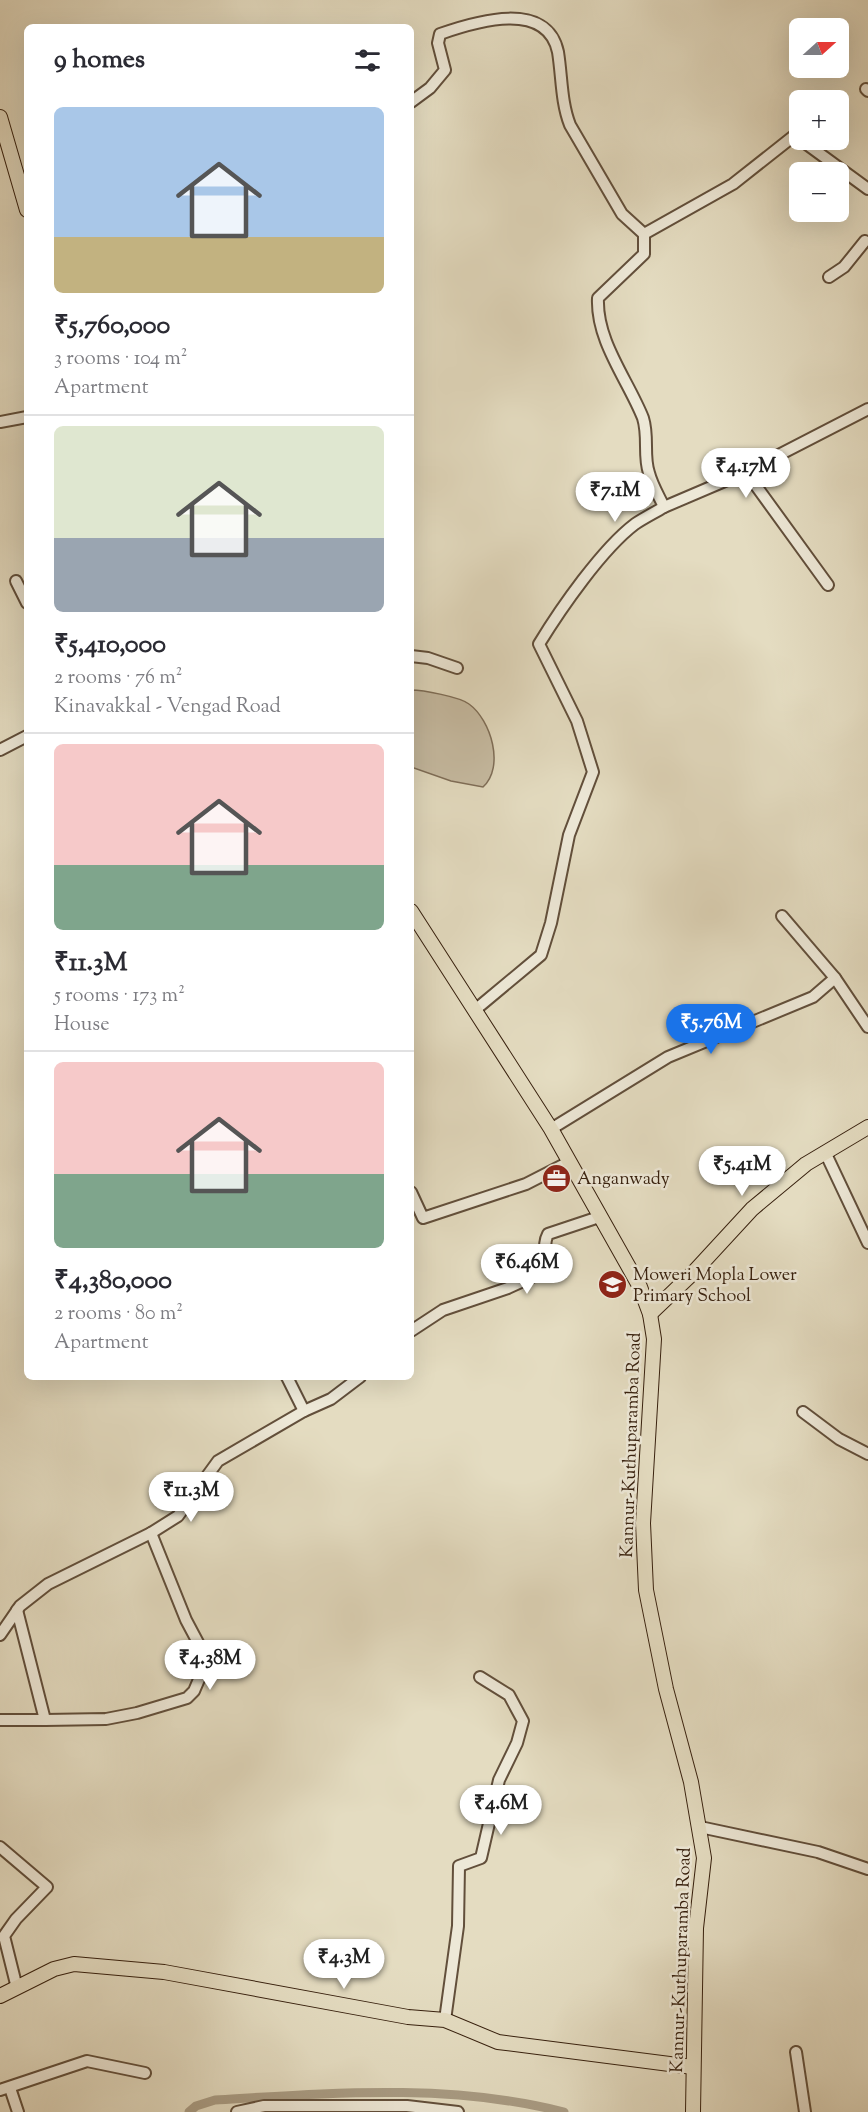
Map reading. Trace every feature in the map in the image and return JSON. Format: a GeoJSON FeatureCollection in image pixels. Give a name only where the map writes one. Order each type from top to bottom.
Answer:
{"type":"FeatureCollection","features":[{"type":"Feature","properties":{"kind":"main road"},"geometry":{"type":"LineString","coordinates":[[0,117],[24,200]]}},
{"type":"Feature","properties":{"kind":"main road","name":"Kannur-Kuthuparamba Road"},"geometry":{"type":"LineString","coordinates":[[414,919],[475,1010],[550,1130],[640,1287],[650,1314],[654,1339],[643,1524],[646,1590],[700,1827],[704,1858],[696,1929],[693,2112]]}},
{"type":"Feature","properties":{"kind":"main road"},"geometry":{"type":"LineString","coordinates":[[650,1314],[693,1273],[752,1209],[806,1164],[868,1127]]}},
{"type":"Feature","properties":{"kind":"main road"},"geometry":{"type":"LineString","coordinates":[[0,1996],[54,1969],[74,1964],[164,1972],[408,2017],[446,2020],[498,2042],[693,2067]]}},
{"type":"Feature","properties":{"kind":"street"},"geometry":{"type":"LineString","coordinates":[[414,100],[430,88],[445,70],[438,43],[440,34],[498,16],[543,22],[550,30],[558,50],[564,111],[570,125],[622,214],[644,234],[644,254],[598,298],[597,315],[644,421],[648,440],[648,472],[664,507]]}},
{"type":"Feature","properties":{"kind":"street"},"geometry":{"type":"LineString","coordinates":[[644,234],[733,184],[789,140]]}},
{"type":"Feature","properties":{"kind":"street"},"geometry":{"type":"LineString","coordinates":[[815,150],[868,189]]}},
{"type":"Feature","properties":{"kind":"street"},"geometry":{"type":"LineString","coordinates":[[829,277],[844,267],[867,242]]}},
{"type":"Feature","properties":{"kind":"street"},"geometry":{"type":"LineString","coordinates":[[475,1010],[541,955],[551,923],[569,835],[593,772],[577,721],[539,644],[560,610],[619,538],[636,524],[664,507],[746,472],[868,409]]}},
{"type":"Feature","properties":{"kind":"street"},"geometry":{"type":"LineString","coordinates":[[0,422],[24,418]]}},
{"type":"Feature","properties":{"kind":"street"},"geometry":{"type":"LineString","coordinates":[[746,472],[828,585]]}},
{"type":"Feature","properties":{"kind":"street"},"geometry":{"type":"LineString","coordinates":[[16,581],[24,597]]}},
{"type":"Feature","properties":{"kind":"street"},"geometry":{"type":"LineString","coordinates":[[414,656],[428,658],[457,668]]}},
{"type":"Feature","properties":{"kind":"street"},"geometry":{"type":"LineString","coordinates":[[0,750],[24,738]]}},
{"type":"Feature","properties":{"kind":"street"},"geometry":{"type":"LineString","coordinates":[[782,916],[835,978],[868,1027]]}},
{"type":"Feature","properties":{"kind":"street"},"geometry":{"type":"LineString","coordinates":[[550,1130],[668,1057],[813,998],[835,978]]}},
{"type":"Feature","properties":{"kind":"street"},"geometry":{"type":"LineString","coordinates":[[825,1152],[868,1243]]}},
{"type":"Feature","properties":{"kind":"street"},"geometry":{"type":"LineString","coordinates":[[414,1198],[423,1218],[526,1184],[569,1162]]}},
{"type":"Feature","properties":{"kind":"street"},"geometry":{"type":"LineString","coordinates":[[414,1329],[443,1310],[508,1288],[543,1272],[548,1262],[544,1240],[548,1234],[599,1217]]}},
{"type":"Feature","properties":{"kind":"street"},"geometry":{"type":"LineString","coordinates":[[288,1380],[303,1412]]}},
{"type":"Feature","properties":{"kind":"street"},"geometry":{"type":"LineString","coordinates":[[0,1635],[17,1610],[48,1584],[151,1533],[178,1516],[218,1461],[303,1412],[331,1399],[356,1380]]}},
{"type":"Feature","properties":{"kind":"street"},"geometry":{"type":"LineString","coordinates":[[803,1412],[839,1439],[868,1454]]}},
{"type":"Feature","properties":{"kind":"street"},"geometry":{"type":"LineString","coordinates":[[0,1719],[106,1719],[137,1713],[187,1698],[194,1691],[206,1663],[151,1533]]}},
{"type":"Feature","properties":{"kind":"street"},"geometry":{"type":"LineString","coordinates":[[17,1610],[45,1720]]}},
{"type":"Feature","properties":{"kind":"street"},"geometry":{"type":"LineString","coordinates":[[446,2020],[458,1926],[459,1866],[481,1858],[499,1780],[517,1743],[523,1721],[509,1695],[480,1677]]}},
{"type":"Feature","properties":{"kind":"street"},"geometry":{"type":"LineString","coordinates":[[700,1827],[818,1852],[868,1869]]}},
{"type":"Feature","properties":{"kind":"street"},"geometry":{"type":"LineString","coordinates":[[0,1847],[47,1887],[4,1936],[17,1988]]}},
{"type":"Feature","properties":{"kind":"street"},"geometry":{"type":"LineString","coordinates":[[796,2052],[805,2112]]}},
{"type":"Feature","properties":{"kind":"street"},"geometry":{"type":"LineString","coordinates":[[18,2112],[5,2089],[87,2061],[145,2073]]}},
{"type":"Feature","properties":{"kind":"street"},"geometry":{"type":"LineString","coordinates":[[237,2112],[264,2106],[407,2106],[458,2112]]}},
{"type":"Feature","properties":{"kind":"shaded area"},"geometry":{"type":"Polygon","coordinates":[[[414,690],[464,701],[477,711],[489,732],[494,756],[490,778],[483,787],[451,781],[414,768],[414,690]]]}},
{"type":"Feature","properties":{"kind":"waterway"},"geometry":{"type":"LineString","coordinates":[[189,2112],[196,2106],[215,2100],[391,2092],[478,2097],[564,2112]]}},
{"type":"Feature","properties":{"kind":"place","name":"Anganwady"},"geometry":{"type":"Point","coordinates":[556,1178]}},
{"type":"Feature","properties":{"kind":"place","name":"Moweri Mopla Lower Primary School"},"geometry":{"type":"Point","coordinates":[612,1284]}}]}
